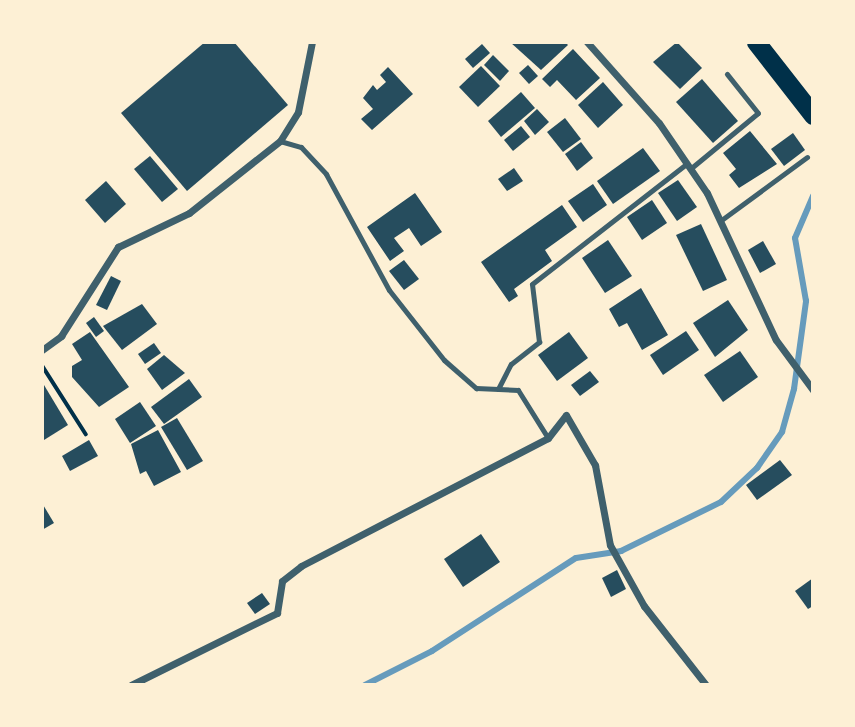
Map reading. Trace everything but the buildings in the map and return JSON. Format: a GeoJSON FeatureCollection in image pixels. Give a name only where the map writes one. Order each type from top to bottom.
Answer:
{"type":"FeatureCollection","features":[{"type":"Feature","properties":{"kind":"highway"},"geometry":{"type":"LineString","coordinates":[[756,42],[813,115]]}},
{"type":"Feature","properties":{"kind":"street"},"geometry":{"type":"LineString","coordinates":[[42,350],[61,336],[118,247],[189,213],[280,141],[298,111],[312,42]]}},
{"type":"Feature","properties":{"kind":"street"},"geometry":{"type":"LineString","coordinates":[[587,42],[688,166],[720,221],[776,340],[813,390]]}},
{"type":"Feature","properties":{"kind":"street"},"geometry":{"type":"LineString","coordinates":[[131,685],[277,612],[282,581],[301,566],[548,438],[566,415],[578,427],[595,465],[610,545],[644,606],[706,685]]}},
{"type":"Feature","properties":{"kind":"lane"},"geometry":{"type":"LineString","coordinates":[[498,388],[511,364],[539,342],[532,284],[758,113],[727,74]]}},
{"type":"Feature","properties":{"kind":"lane"},"geometry":{"type":"LineString","coordinates":[[280,141],[301,147],[326,174],[389,290],[444,360],[476,388],[518,390],[548,438]]}},
{"type":"Feature","properties":{"kind":"lane"},"geometry":{"type":"LineString","coordinates":[[720,221],[807,158]]}},
{"type":"Feature","properties":{"kind":"path"},"geometry":{"type":"LineString","coordinates":[[42,365],[86,434]]}},
{"type":"Feature","properties":{"kind":"waterway"},"geometry":{"type":"LineString","coordinates":[[365,685],[432,651],[576,558],[621,551],[721,502],[757,468],[782,432],[794,389],[806,301],[795,238],[813,196]]}}]}
